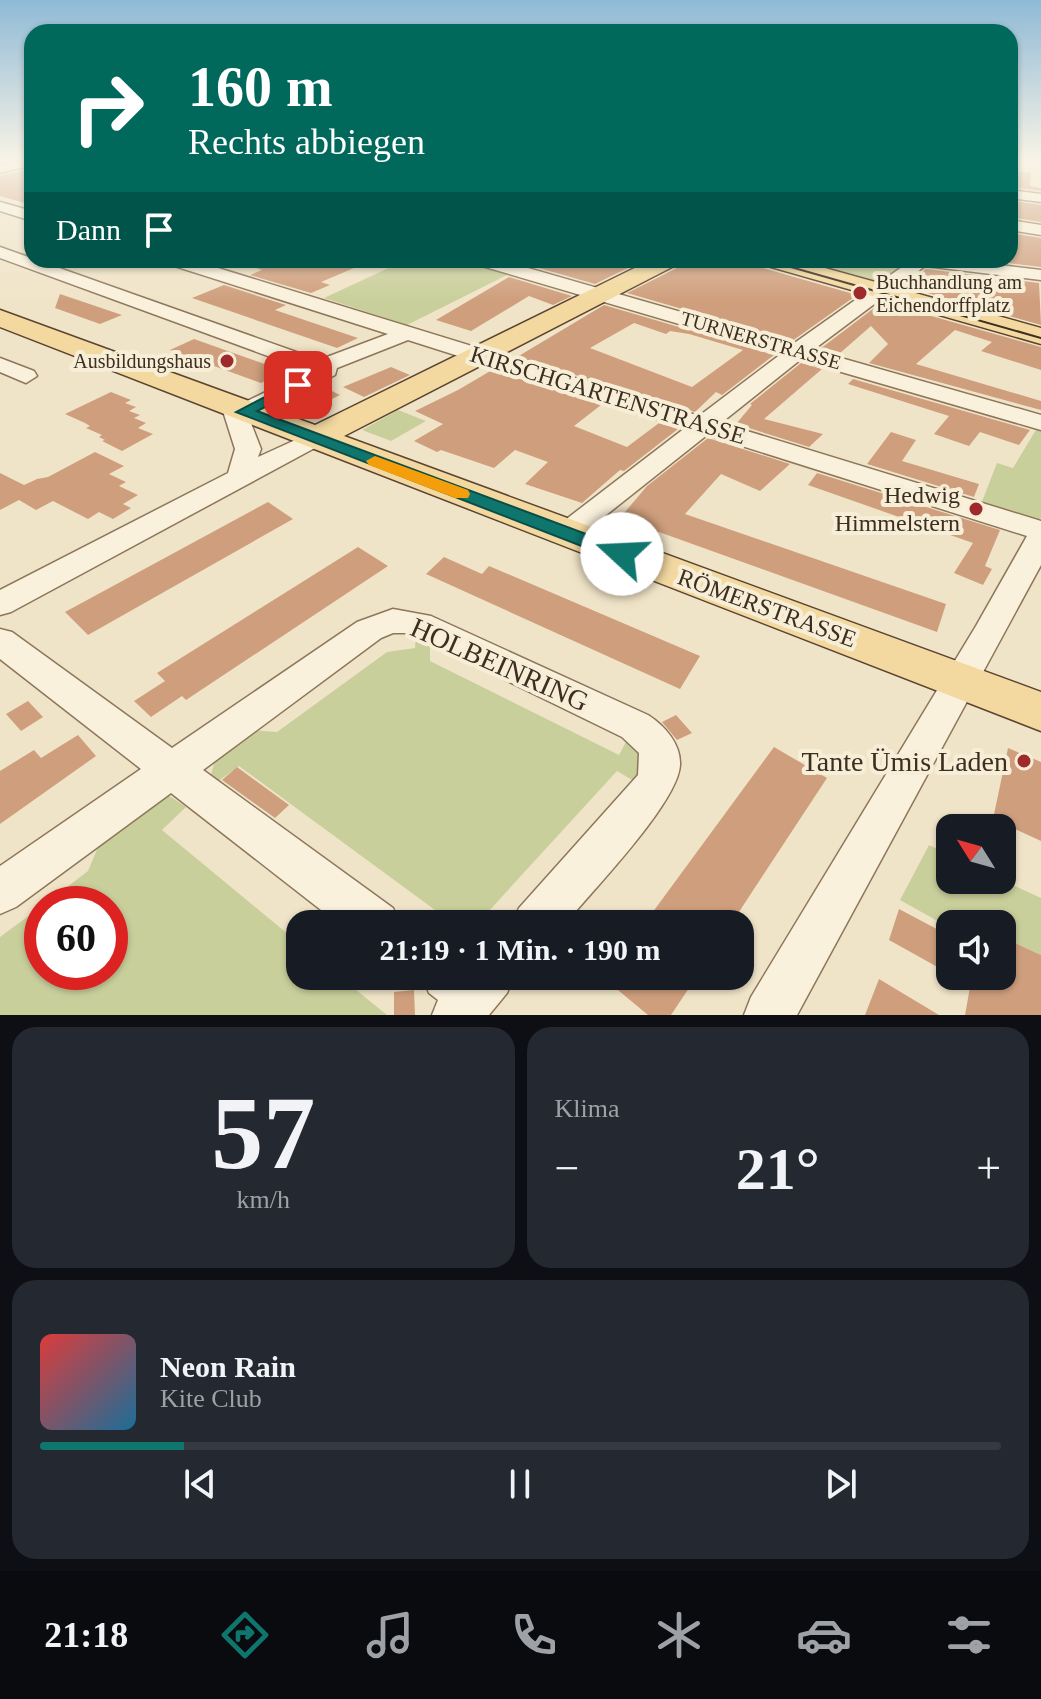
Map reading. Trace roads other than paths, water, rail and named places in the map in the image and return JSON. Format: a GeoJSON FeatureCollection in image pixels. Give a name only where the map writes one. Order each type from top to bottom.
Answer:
{"type":"FeatureCollection","features":[{"type":"Feature","properties":{"kind":"main road"},"geometry":{"type":"LineString","coordinates":[[315,438],[653,268]]}},
{"type":"Feature","properties":{"kind":"main road"},"geometry":{"type":"LineString","coordinates":[[802,268],[1041,336]]}},
{"type":"Feature","properties":{"kind":"main road","name":"RÖMERSTRASSE"},"geometry":{"type":"LineString","coordinates":[[0,318],[1041,712]]}},
{"type":"Feature","properties":{"kind":"street"},"geometry":{"type":"LineString","coordinates":[[1,206],[24,213]]}},
{"type":"Feature","properties":{"kind":"street"},"geometry":{"type":"LineString","coordinates":[[0,222],[24,217]]}},
{"type":"Feature","properties":{"kind":"street"},"geometry":{"type":"LineString","coordinates":[[1018,226],[1041,230]]}},
{"type":"Feature","properties":{"kind":"street"},"geometry":{"type":"LineString","coordinates":[[0,252],[24,261]]}},
{"type":"Feature","properties":{"kind":"street"},"geometry":{"type":"LineString","coordinates":[[44,268],[324,369]]}},
{"type":"Feature","properties":{"kind":"street","name":"KIRSCHGARTENSTRASSE"},"geometry":{"type":"LineString","coordinates":[[200,268],[1041,534]]}},
{"type":"Feature","properties":{"kind":"street","name":"TURNERSTRASSE"},"geometry":{"type":"LineString","coordinates":[[510,268],[1041,423]]}},
{"type":"Feature","properties":{"kind":"street"},"geometry":{"type":"LineString","coordinates":[[566,533],[799,350],[912,268]]}},
{"type":"Feature","properties":{"kind":"street"},"geometry":{"type":"LineString","coordinates":[[986,268],[1041,275]]}},
{"type":"Feature","properties":{"kind":"street"},"geometry":{"type":"LineString","coordinates":[[239,479],[248,449],[239,410],[408,333]]}},
{"type":"Feature","properties":{"kind":"street"},"geometry":{"type":"LineString","coordinates":[[0,364],[26,376],[0,387]]}},
{"type":"Feature","properties":{"kind":"street"},"geometry":{"type":"LineString","coordinates":[[0,604],[315,438]]}},
{"type":"Feature","properties":{"kind":"street"},"geometry":{"type":"LineString","coordinates":[[769,1015],[961,681],[1041,534]]}},
{"type":"Feature","properties":{"kind":"street","name":"HOLBEINRING"},"geometry":{"type":"LineString","coordinates":[[0,892],[369,630],[382,623],[402,619],[419,624],[635,726],[645,732],[661,753],[661,772],[654,786],[547,910]]}},
{"type":"Feature","properties":{"kind":"street"},"geometry":{"type":"LineString","coordinates":[[0,641],[358,910]]}},
{"type":"Feature","properties":{"kind":"tram line"},"geometry":{"type":"LineString","coordinates":[[794,268],[1041,338]]}},
{"type":"Feature","properties":{"kind":"place","name":"Buchhandlung am Eichendorffplatz"},"geometry":{"type":"Point","coordinates":[860,293]}},
{"type":"Feature","properties":{"kind":"place","name":"Ausbildungshaus"},"geometry":{"type":"Point","coordinates":[227,361]}},
{"type":"Feature","properties":{"kind":"place","name":"Hedwig Himmelstern"},"geometry":{"type":"Point","coordinates":[976,509]}},
{"type":"Feature","properties":{"kind":"place","name":"Tante Ümis Laden"},"geometry":{"type":"Point","coordinates":[1024,761]}}]}
